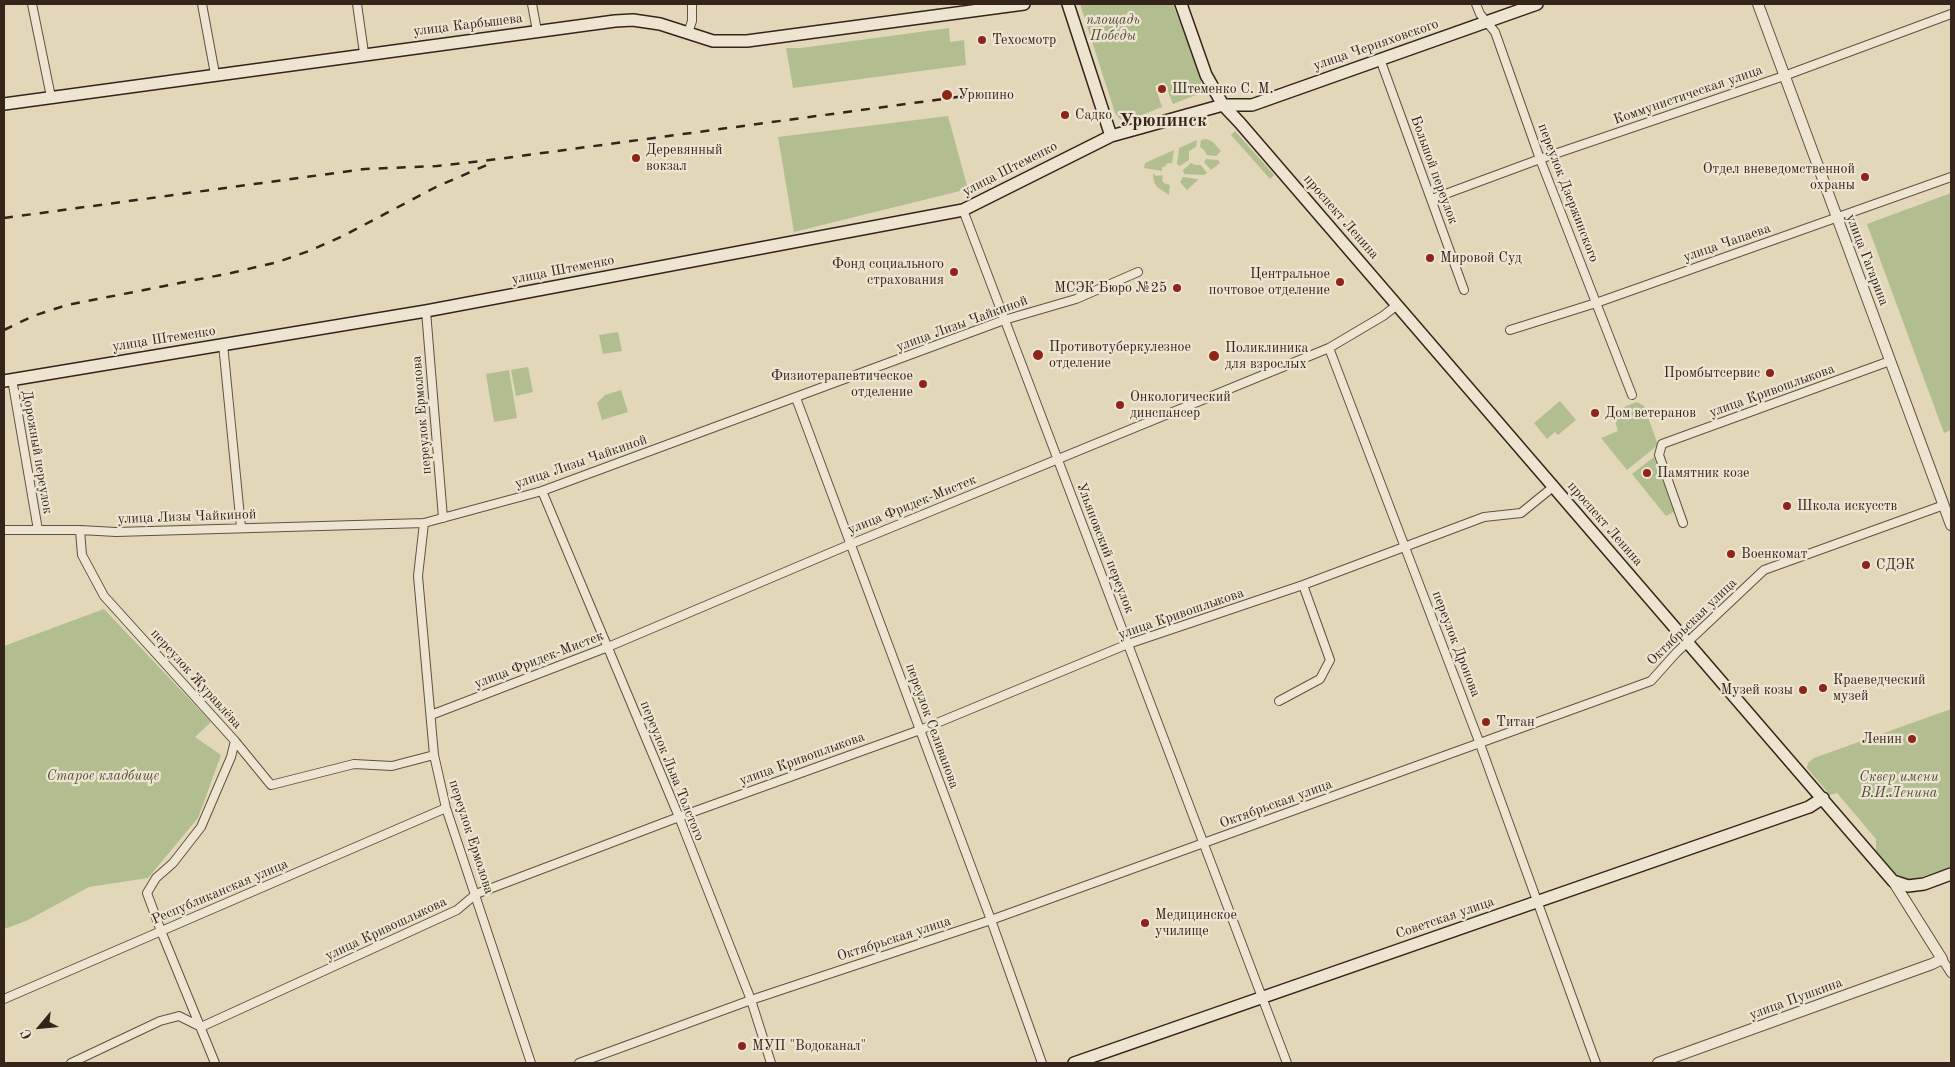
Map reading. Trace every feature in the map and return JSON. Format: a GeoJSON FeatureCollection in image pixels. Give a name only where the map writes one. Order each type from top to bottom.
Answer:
{"type":"FeatureCollection","features":[{"type":"Feature","properties":{"kind":"main road","name":"улица Карбышева"},"geometry":{"type":"LineString","coordinates":[[4,104],[615,21],[633,20],[660,24],[713,41],[747,41],[1024,4]]}},
{"type":"Feature","properties":{"kind":"main road"},"geometry":{"type":"LineString","coordinates":[[1068,4],[1111,136],[1223,105],[1206,75],[1181,4]]}},
{"type":"Feature","properties":{"kind":"main road","name":"улица Черняховского"},"geometry":{"type":"LineString","coordinates":[[1223,105],[1252,105],[1537,4]]}},
{"type":"Feature","properties":{"kind":"main road","name":"проспект Ленина"},"geometry":{"type":"LineString","coordinates":[[1223,105],[1893,881]]}},
{"type":"Feature","properties":{"kind":"main road","name":"улица Штеменко"},"geometry":{"type":"LineString","coordinates":[[8,380],[426,311],[963,210],[1111,136]]}},
{"type":"Feature","properties":{"kind":"main road","name":"Советская улица"},"geometry":{"type":"LineString","coordinates":[[1074,1063],[1809,807],[1823,798]]}},
{"type":"Feature","properties":{"kind":"main road"},"geometry":{"type":"LineString","coordinates":[[1893,881],[1908,886],[1924,884],[1951,874]]}},
{"type":"Feature","properties":{"kind":"street"},"geometry":{"type":"LineString","coordinates":[[32,4],[50,97]]}},
{"type":"Feature","properties":{"kind":"street"},"geometry":{"type":"LineString","coordinates":[[202,4],[215,74]]}},
{"type":"Feature","properties":{"kind":"street"},"geometry":{"type":"LineString","coordinates":[[357,4],[364,54]]}},
{"type":"Feature","properties":{"kind":"street"},"geometry":{"type":"LineString","coordinates":[[532,4],[536,31]]}},
{"type":"Feature","properties":{"kind":"street"},"geometry":{"type":"LineString","coordinates":[[688,33],[692,21],[692,4]]}},
{"type":"Feature","properties":{"kind":"street","name":"переулок Дзержинского"},"geometry":{"type":"LineString","coordinates":[[1476,4],[1480,14],[1495,32],[1540,159],[1632,395]]}},
{"type":"Feature","properties":{"kind":"street","name":"улица Гагарина"},"geometry":{"type":"LineString","coordinates":[[1758,4],[1951,525]]}},
{"type":"Feature","properties":{"kind":"street","name":"Коммунистическая улица"},"geometry":{"type":"LineString","coordinates":[[1432,198],[1784,76],[1951,14]]}},
{"type":"Feature","properties":{"kind":"street","name":"Большой переулок"},"geometry":{"type":"LineString","coordinates":[[1380,59],[1464,290]]}},
{"type":"Feature","properties":{"kind":"street","name":"улица Чапаева"},"geometry":{"type":"LineString","coordinates":[[1510,330],[1596,302],[1951,176]]}},
{"type":"Feature","properties":{"kind":"street","name":"Ульяновский переулок"},"geometry":{"type":"LineString","coordinates":[[963,210],[1287,1063]]}},
{"type":"Feature","properties":{"kind":"street","name":"улица Лизы Чайкиной"},"geometry":{"type":"LineString","coordinates":[[4,530],[116,532],[424,523],[542,492],[1004,320],[1076,299],[1138,272]]}},
{"type":"Feature","properties":{"kind":"street","name":"улица Фридек-Мистек"},"geometry":{"type":"LineString","coordinates":[[431,715],[608,648],[851,544],[1329,348],[1383,316],[1396,306]]}},
{"type":"Feature","properties":{"kind":"street","name":"переулок Ермолова"},"geometry":{"type":"LineString","coordinates":[[426,311],[443,518]]}},
{"type":"Feature","properties":{"kind":"street"},"geometry":{"type":"LineString","coordinates":[[223,344],[241,527]]}},
{"type":"Feature","properties":{"kind":"street","name":"переулок Дронова"},"geometry":{"type":"LineString","coordinates":[[1329,348],[1480,744],[1596,1063]]}},
{"type":"Feature","properties":{"kind":"street","name":"улица Кривошлыкова"},"geometry":{"type":"LineString","coordinates":[[1683,524],[1659,455],[1662,444],[1890,361]]}},
{"type":"Feature","properties":{"kind":"street","name":"Дорожный переулок"},"geometry":{"type":"LineString","coordinates":[[8,380],[38,530]]}},
{"type":"Feature","properties":{"kind":"street","name":"переулок Селиванова"},"geometry":{"type":"LineString","coordinates":[[796,398],[991,920],[1042,1063]]}},
{"type":"Feature","properties":{"kind":"street","name":"улица Кривошлыкова"},"geometry":{"type":"LineString","coordinates":[[201,1027],[456,910],[476,894],[678,816],[920,730],[1128,644],[1303,585],[1484,517],[1521,513],[1553,487]]}},
{"type":"Feature","properties":{"kind":"street","name":"переулок Льва Толстого"},"geometry":{"type":"LineString","coordinates":[[542,492],[678,816],[751,1000],[771,1063]]}},
{"type":"Feature","properties":{"kind":"street","name":"Октябрьская улица"},"geometry":{"type":"LineString","coordinates":[[579,1063],[751,1000],[991,920],[1651,681],[1688,642],[1764,570],[1944,505]]}},
{"type":"Feature","properties":{"kind":"street","name":"переулок Ермолова"},"geometry":{"type":"LineString","coordinates":[[424,523],[418,576],[434,755],[446,808],[531,1063]]}},
{"type":"Feature","properties":{"kind":"street","name":"переулок Журавлёва"},"geometry":{"type":"LineString","coordinates":[[80,530],[82,555],[104,596],[235,741],[231,756],[201,827],[173,863],[156,878],[147,893],[160,931],[215,1063]]}},
{"type":"Feature","properties":{"kind":"street"},"geometry":{"type":"LineString","coordinates":[[1279,701],[1320,679],[1330,660],[1303,585]]}},
{"type":"Feature","properties":{"kind":"street"},"geometry":{"type":"LineString","coordinates":[[235,741],[271,785],[354,764],[392,766],[434,755]]}},
{"type":"Feature","properties":{"kind":"street","name":"Республиканская улица"},"geometry":{"type":"LineString","coordinates":[[4,999],[446,808]]}},
{"type":"Feature","properties":{"kind":"street","name":"проспект Ленина"},"geometry":{"type":"LineString","coordinates":[[1893,881],[1951,973]]}},
{"type":"Feature","properties":{"kind":"street","name":"улица Пушкина"},"geometry":{"type":"LineString","coordinates":[[1658,1063],[1942,959]]}},
{"type":"Feature","properties":{"kind":"street"},"geometry":{"type":"LineString","coordinates":[[71,1063],[160,1021],[179,1016],[201,1027]]}},
{"type":"Feature","properties":{"kind":"green space","name":"площадь Победы"},"geometry":{"type":"Polygon","coordinates":[[[1080,4],[1173,4],[1201,78],[1201,84],[1196,95],[1173,104],[1164,82],[1155,86],[1162,107],[1127,121],[1120,119],[1115,113],[1080,4]]]}},
{"type":"Feature","properties":{"kind":"green space"},"geometry":{"type":"Polygon","coordinates":[[[949,28],[950,42],[964,40],[966,65],[793,88],[786,48],[801,48],[949,28]]]}},
{"type":"Feature","properties":{"kind":"green space"},"geometry":{"type":"Polygon","coordinates":[[[948,116],[968,189],[794,232],[778,137],[948,116]]]}},
{"type":"Feature","properties":{"kind":"green space"},"geometry":{"type":"Polygon","coordinates":[[[1235,131],[1274,175],[1270,179],[1231,135],[1235,131]]]}},
{"type":"Feature","properties":{"kind":"green space"},"geometry":{"type":"Polygon","coordinates":[[[1207,139],[1213,142],[1221,151],[1216,156],[1207,155],[1200,147],[1201,140],[1207,139]]]}},
{"type":"Feature","properties":{"kind":"green space"},"geometry":{"type":"Polygon","coordinates":[[[1197,140],[1196,147],[1189,151],[1189,160],[1180,166],[1177,164],[1179,148],[1197,140]]]}},
{"type":"Feature","properties":{"kind":"green space"},"geometry":{"type":"Polygon","coordinates":[[[1174,150],[1172,163],[1162,167],[1162,171],[1144,168],[1145,163],[1174,150]]]}},
{"type":"Feature","properties":{"kind":"green space"},"geometry":{"type":"Polygon","coordinates":[[[1206,159],[1218,160],[1220,163],[1211,170],[1204,162],[1206,159]]]}},
{"type":"Feature","properties":{"kind":"green space"},"geometry":{"type":"Polygon","coordinates":[[[1191,163],[1201,165],[1207,173],[1204,175],[1184,174],[1183,170],[1191,163]]]}},
{"type":"Feature","properties":{"kind":"green space"},"geometry":{"type":"Polygon","coordinates":[[[1153,173],[1156,176],[1163,175],[1162,180],[1164,183],[1170,185],[1169,195],[1157,187],[1154,182],[1153,173]]]}},
{"type":"Feature","properties":{"kind":"green space"},"geometry":{"type":"Polygon","coordinates":[[[1183,177],[1198,180],[1187,190],[1180,182],[1183,177]]]}},
{"type":"Feature","properties":{"kind":"green space"},"geometry":{"type":"Polygon","coordinates":[[[1951,193],[1951,430],[1944,433],[1867,224],[1951,193]]]}},
{"type":"Feature","properties":{"kind":"green space"},"geometry":{"type":"Polygon","coordinates":[[[618,332],[622,351],[603,354],[599,335],[618,332]]]}},
{"type":"Feature","properties":{"kind":"green space"},"geometry":{"type":"Polygon","coordinates":[[[528,367],[533,392],[516,396],[511,370],[528,367]]]}},
{"type":"Feature","properties":{"kind":"green space"},"geometry":{"type":"Polygon","coordinates":[[[509,370],[517,418],[494,422],[486,374],[509,370]]]}},
{"type":"Feature","properties":{"kind":"green space"},"geometry":{"type":"Polygon","coordinates":[[[621,390],[628,412],[602,420],[597,403],[605,395],[621,390]]]}},
{"type":"Feature","properties":{"kind":"green space"},"geometry":{"type":"Polygon","coordinates":[[[1560,401],[1576,420],[1558,435],[1555,432],[1547,439],[1534,423],[1560,401]]]}},
{"type":"Feature","properties":{"kind":"green space"},"geometry":{"type":"Polygon","coordinates":[[[1637,402],[1644,406],[1658,445],[1627,470],[1601,438],[1618,431],[1615,421],[1624,407],[1637,402]]]}},
{"type":"Feature","properties":{"kind":"green space"},"geometry":{"type":"Polygon","coordinates":[[[1654,457],[1674,512],[1666,516],[1632,474],[1654,457]]]}},
{"type":"Feature","properties":{"kind":"green space","name":"Старое кладбище"},"geometry":{"type":"Polygon","coordinates":[[[104,609],[211,722],[195,737],[221,755],[198,818],[148,878],[89,887],[26,921],[4,929],[4,646],[104,609]]]}},
{"type":"Feature","properties":{"kind":"green space","name":"Сквер имени В.И.Ленина"},"geometry":{"type":"Polygon","coordinates":[[[1951,709],[1951,867],[1912,880],[1906,879],[1896,874],[1876,851],[1876,839],[1837,793],[1830,795],[1807,768],[1808,763],[1814,758],[1951,709]]]}},
{"type":"Feature","properties":{"kind":"railway"},"geometry":{"type":"LineString","coordinates":[[4,218],[365,169],[437,166],[483,161],[995,92]]}},
{"type":"Feature","properties":{"kind":"railway"},"geometry":{"type":"LineString","coordinates":[[4,330],[33,316],[67,305],[278,262],[343,236],[436,187],[489,164]]}},
{"type":"Feature","properties":{"kind":"place","name":"Техосмотр"},"geometry":{"type":"Point","coordinates":[982,40]}},
{"type":"Feature","properties":{"kind":"place","name":"Штеменко С. М."},"geometry":{"type":"Point","coordinates":[1162,89]}},
{"type":"Feature","properties":{"kind":"place","name":"Урюпино"},"geometry":{"type":"Point","coordinates":[947,95]}},
{"type":"Feature","properties":{"kind":"place","name":"Садко"},"geometry":{"type":"Point","coordinates":[1065,115]}},
{"type":"Feature","properties":{"kind":"place","name":"Деревянный вокзал"},"geometry":{"type":"Point","coordinates":[636,158]}},
{"type":"Feature","properties":{"kind":"place","name":"Отдел вневедомственной охраны"},"geometry":{"type":"Point","coordinates":[1865,177]}},
{"type":"Feature","properties":{"kind":"place","name":"Мировой Суд"},"geometry":{"type":"Point","coordinates":[1430,258]}},
{"type":"Feature","properties":{"kind":"place","name":"Фонд социального страхования"},"geometry":{"type":"Point","coordinates":[954,272]}},
{"type":"Feature","properties":{"kind":"place","name":"Центральное почтовое отделение"},"geometry":{"type":"Point","coordinates":[1340,282]}},
{"type":"Feature","properties":{"kind":"place","name":"МСЭК Бюро №25"},"geometry":{"type":"Point","coordinates":[1177,288]}},
{"type":"Feature","properties":{"kind":"place","name":"Противотуберкулезное отделение"},"geometry":{"type":"Point","coordinates":[1038,355]}},
{"type":"Feature","properties":{"kind":"place","name":"Поликлиника для взрослых"},"geometry":{"type":"Point","coordinates":[1214,356]}},
{"type":"Feature","properties":{"kind":"place","name":"Промбытсервис"},"geometry":{"type":"Point","coordinates":[1770,373]}},
{"type":"Feature","properties":{"kind":"place","name":"Физиотерапевтическое отделение"},"geometry":{"type":"Point","coordinates":[923,384]}},
{"type":"Feature","properties":{"kind":"place","name":"Онкологический динспансер"},"geometry":{"type":"Point","coordinates":[1120,405]}},
{"type":"Feature","properties":{"kind":"place","name":"Дом ветеранов"},"geometry":{"type":"Point","coordinates":[1595,413]}},
{"type":"Feature","properties":{"kind":"place","name":"Памятник козе"},"geometry":{"type":"Point","coordinates":[1647,473]}},
{"type":"Feature","properties":{"kind":"place","name":"Школа искусств"},"geometry":{"type":"Point","coordinates":[1787,506]}},
{"type":"Feature","properties":{"kind":"place","name":"Военкомат"},"geometry":{"type":"Point","coordinates":[1731,554]}},
{"type":"Feature","properties":{"kind":"place","name":"СДЭК"},"geometry":{"type":"Point","coordinates":[1866,565]}},
{"type":"Feature","properties":{"kind":"place","name":"Краеведческий музей"},"geometry":{"type":"Point","coordinates":[1823,688]}},
{"type":"Feature","properties":{"kind":"place","name":"Музей козы"},"geometry":{"type":"Point","coordinates":[1803,690]}},
{"type":"Feature","properties":{"kind":"place","name":"Титан"},"geometry":{"type":"Point","coordinates":[1486,722]}},
{"type":"Feature","properties":{"kind":"place","name":"Ленин"},"geometry":{"type":"Point","coordinates":[1912,739]}},
{"type":"Feature","properties":{"kind":"place","name":"Медицинское училище"},"geometry":{"type":"Point","coordinates":[1145,923]}},
{"type":"Feature","properties":{"kind":"place","name":"МУП \"Водоканал\""},"geometry":{"type":"Point","coordinates":[742,1046]}},
{"type":"Feature","properties":{"kind":"district","name":"Урюпинск"},"geometry":{"type":"Point","coordinates":[1163,121]}}]}
